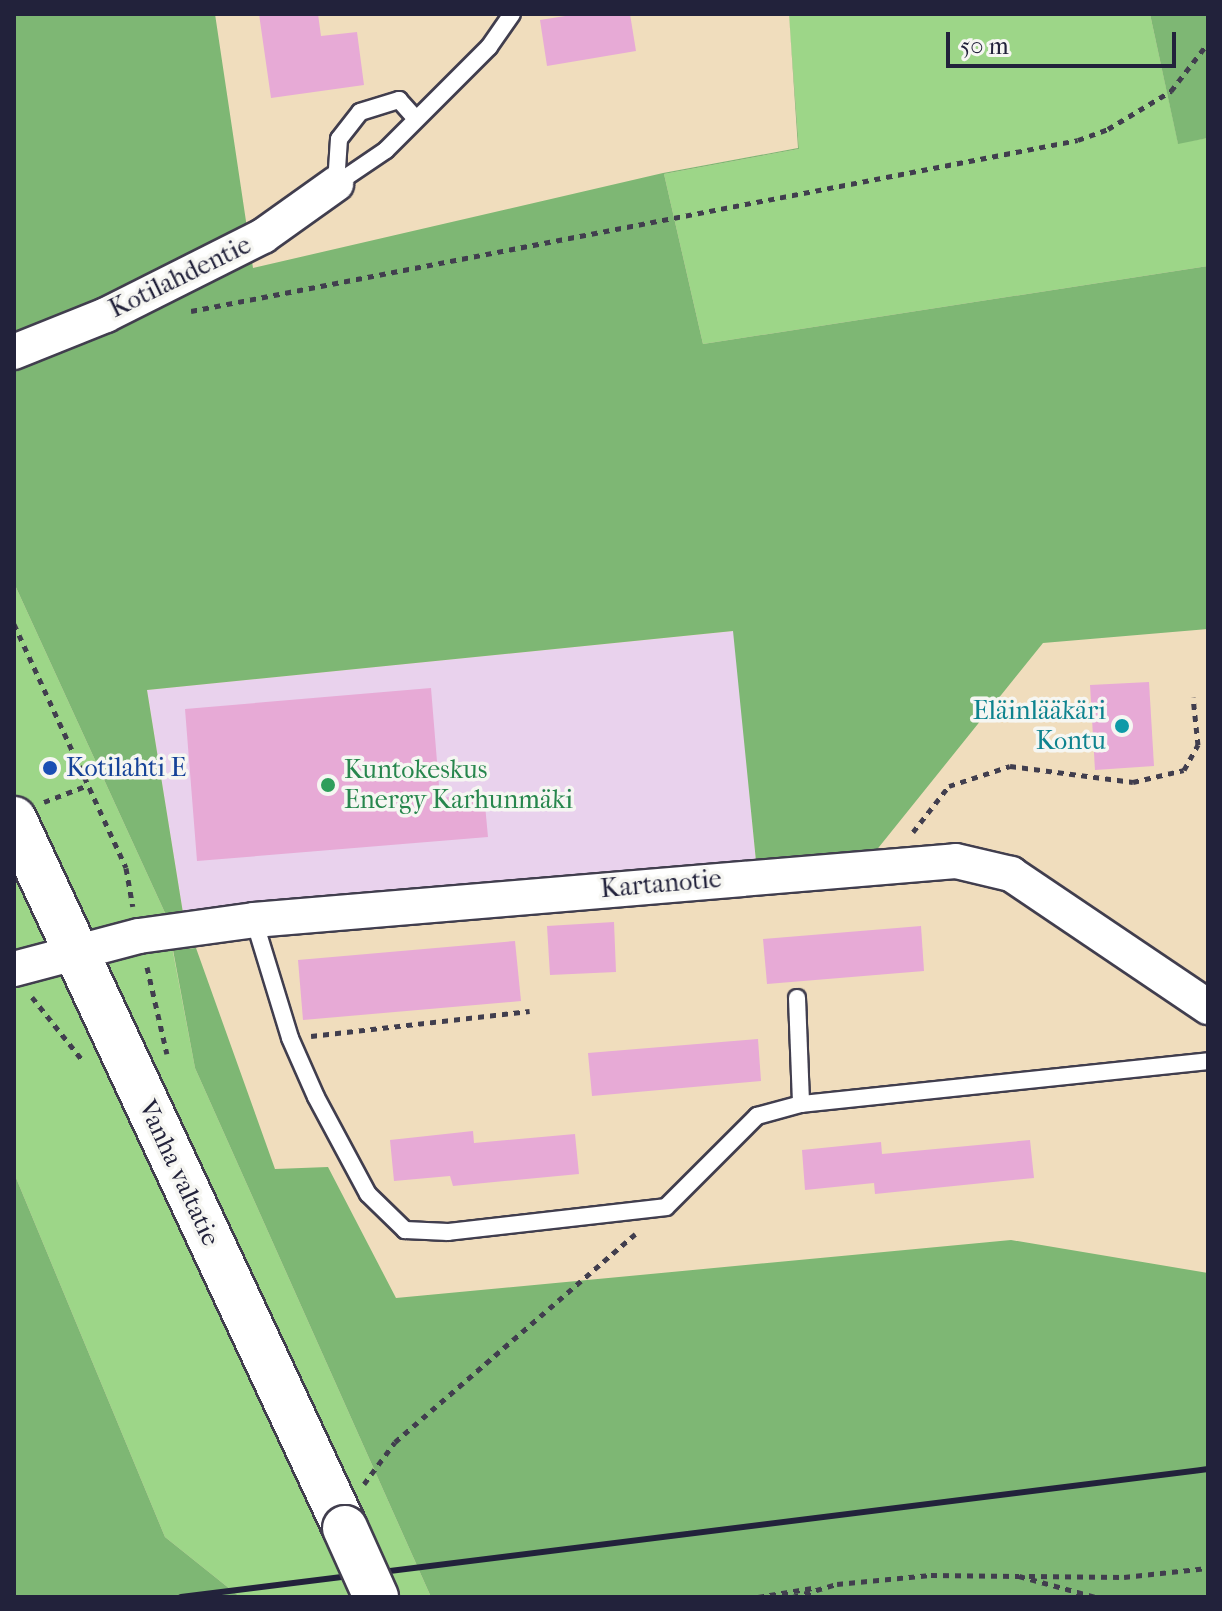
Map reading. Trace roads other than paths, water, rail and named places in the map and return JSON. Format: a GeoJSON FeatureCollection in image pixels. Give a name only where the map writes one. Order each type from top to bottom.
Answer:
{"type":"FeatureCollection","features":[{"type":"Feature","properties":{"kind":"main road","name":"Vanha valtatie"},"geometry":{"type":"LineString","coordinates":[[21,814],[75,952],[351,1511],[376,1597]]}},
{"type":"Feature","properties":{"kind":"street","name":"Kotilahdentie"},"geometry":{"type":"LineString","coordinates":[[14,352],[106,315],[263,236],[336,184]]}},
{"type":"Feature","properties":{"kind":"street","name":"Kartanotie"},"geometry":{"type":"LineString","coordinates":[[14,969],[139,936],[254,920],[882,864],[956,861],[1011,874],[1208,1007]]}},
{"type":"Feature","properties":{"kind":"lane"},"geometry":{"type":"LineString","coordinates":[[336,184],[386,150],[489,47],[512,14]]}},
{"type":"Feature","properties":{"kind":"lane"},"geometry":{"type":"LineString","coordinates":[[336,184],[339,139],[360,112],[399,100],[415,118]]}},
{"type":"Feature","properties":{"kind":"lane"},"geometry":{"type":"LineString","coordinates":[[254,920],[290,1038],[368,1194],[405,1230],[448,1232],[666,1207],[757,1116],[801,1104],[1208,1061]]}},
{"type":"Feature","properties":{"kind":"lane"},"geometry":{"type":"LineString","coordinates":[[797,998],[801,1104]]}},
{"type":"Feature","properties":{"kind":"railway"},"geometry":{"type":"LineString","coordinates":[[181,1597],[1208,1469]]}},
{"type":"Feature","properties":{"kind":"place","name":"Eläinlääkäri Kontu"},"geometry":{"type":"Point","coordinates":[1122,726]}},
{"type":"Feature","properties":{"kind":"place","name":"Kotilahti E"},"geometry":{"type":"Point","coordinates":[50,768]}},
{"type":"Feature","properties":{"kind":"place","name":"Kuntokeskus Energy Karhunmäki"},"geometry":{"type":"Point","coordinates":[328,785]}}]}
